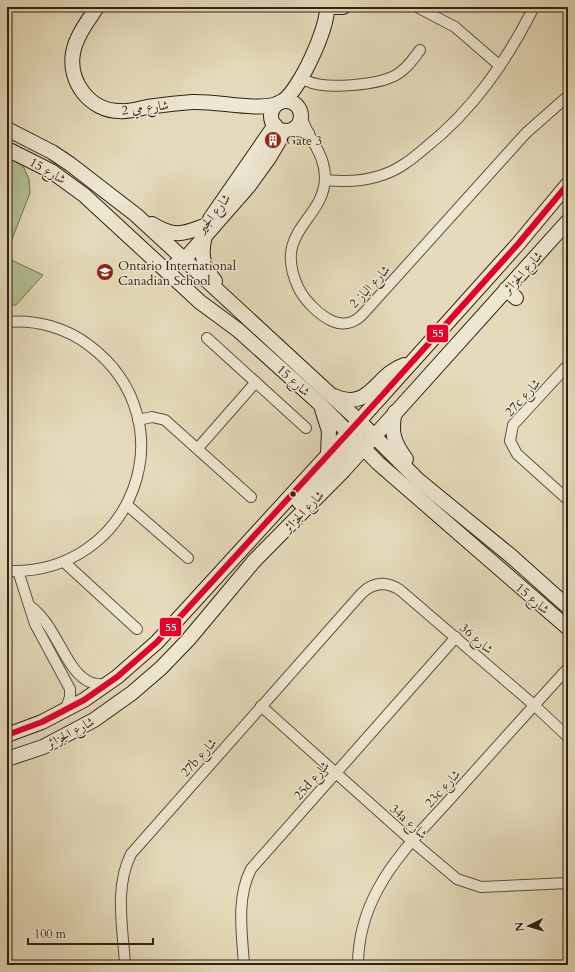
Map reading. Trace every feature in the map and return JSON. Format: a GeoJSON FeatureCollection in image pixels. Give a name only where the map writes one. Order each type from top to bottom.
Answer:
{"type":"FeatureCollection","features":[{"type":"Feature","properties":{"kind":"street","name":"شارع مي 2"},"geometry":{"type":"LineString","coordinates":[[96,7],[76,43],[72,62],[76,80],[80,89],[95,104],[108,110],[122,112],[192,102],[220,102],[258,108],[289,106]]}},
{"type":"Feature","properties":{"kind":"street"},"geometry":{"type":"LineString","coordinates":[[281,126],[273,109],[289,106],[307,81],[335,7]]}},
{"type":"Feature","properties":{"kind":"street"},"geometry":{"type":"LineString","coordinates":[[281,126],[299,124],[289,106],[294,91],[308,65],[325,23],[335,7]]}},
{"type":"Feature","properties":{"kind":"street"},"geometry":{"type":"LineString","coordinates":[[417,7],[436,11],[465,34],[500,66]]}},
{"type":"Feature","properties":{"kind":"street"},"geometry":{"type":"LineString","coordinates":[[325,180],[344,181],[369,179],[401,166],[458,120],[480,94],[500,66],[534,7]]}},
{"type":"Feature","properties":{"kind":"street"},"geometry":{"type":"LineString","coordinates":[[307,81],[318,85],[330,86],[382,80],[404,69],[420,50]]}},
{"type":"Feature","properties":{"kind":"street","name":"شارع الباز 2"},"geometry":{"type":"LineString","coordinates":[[289,106],[309,132],[319,150],[325,170],[325,180],[316,205],[296,236],[292,251],[292,267],[296,282],[305,298],[329,320],[344,324],[358,318],[526,133],[568,96]]}},
{"type":"Feature","properties":{"kind":"street","name":"شارع مي 2"},"geometry":{"type":"LineString","coordinates":[[258,108],[281,126]]}},
{"type":"Feature","properties":{"kind":"street"},"geometry":{"type":"LineString","coordinates":[[281,126],[309,132]]}},
{"type":"Feature","properties":{"kind":"street","name":"شارع الجير"},"geometry":{"type":"LineString","coordinates":[[179,259],[205,231],[264,153],[274,148],[281,126]]}},
{"type":"Feature","properties":{"kind":"street","name":"شارع 15"},"geometry":{"type":"LineString","coordinates":[[7,129],[52,152],[136,215],[179,259],[221,293],[359,421],[418,480],[511,556],[568,607]]}},
{"type":"Feature","properties":{"kind":"street","name":"شارع 15"},"geometry":{"type":"LineString","coordinates":[[7,149],[63,178],[98,207],[176,278],[200,302],[238,330],[319,403],[378,463],[568,628]]}},
{"type":"Feature","properties":{"kind":"street","name":"شارع الجزائر"},"geometry":{"type":"LineString","coordinates":[[7,759],[56,740],[94,720],[132,693],[180,649],[254,561],[344,470],[355,439],[359,421],[518,244],[568,184]]}},
{"type":"Feature","properties":{"kind":"street"},"geometry":{"type":"LineString","coordinates":[[98,207],[106,208],[114,212],[179,259],[176,278]]}},
{"type":"Feature","properties":{"kind":"street"},"geometry":{"type":"LineString","coordinates":[[136,215],[161,230],[172,234],[205,231],[202,248],[204,264],[221,293]]}},
{"type":"Feature","properties":{"kind":"street","name":"شارع الجزائر"},"geometry":{"type":"LineString","coordinates":[[7,735],[64,711],[107,684],[143,655],[170,628],[328,453],[355,439],[373,435],[511,293],[568,221]]}},
{"type":"Feature","properties":{"kind":"street"},"geometry":{"type":"LineString","coordinates":[[7,322],[28,322],[48,325],[84,341],[99,353],[113,367],[124,383],[132,401],[138,420],[141,455],[135,483],[126,505],[119,517],[100,539],[77,556],[64,562],[42,569],[7,571]]}},
{"type":"Feature","properties":{"kind":"street"},"geometry":{"type":"LineString","coordinates":[[207,338],[306,428]]}},
{"type":"Feature","properties":{"kind":"street"},"geometry":{"type":"LineString","coordinates":[[330,394],[348,400],[362,398],[390,371],[410,363]]}},
{"type":"Feature","properties":{"kind":"street","name":"27c شارع"},"geometry":{"type":"LineString","coordinates":[[568,365],[513,425],[510,441],[517,454],[568,500]]}},
{"type":"Feature","properties":{"kind":"street"},"geometry":{"type":"LineString","coordinates":[[198,448],[256,382]]}},
{"type":"Feature","properties":{"kind":"street"},"geometry":{"type":"LineString","coordinates":[[319,403],[329,431],[328,453]]}},
{"type":"Feature","properties":{"kind":"street"},"geometry":{"type":"LineString","coordinates":[[395,412],[392,425],[394,442],[414,470],[418,480]]}},
{"type":"Feature","properties":{"kind":"street"},"geometry":{"type":"LineString","coordinates":[[138,420],[152,417],[165,420],[251,497]]}},
{"type":"Feature","properties":{"kind":"street"},"geometry":{"type":"LineString","coordinates":[[254,561],[266,540],[355,439]]}},
{"type":"Feature","properties":{"kind":"street"},"geometry":{"type":"LineString","coordinates":[[344,470],[359,464],[378,463]]}},
{"type":"Feature","properties":{"kind":"street"},"geometry":{"type":"LineString","coordinates":[[126,505],[188,558]]}},
{"type":"Feature","properties":{"kind":"street"},"geometry":{"type":"LineString","coordinates":[[64,562],[137,629]]}},
{"type":"Feature","properties":{"kind":"street"},"geometry":{"type":"LineString","coordinates":[[18,571],[35,624],[70,689],[70,697],[64,711]]}},
{"type":"Feature","properties":{"kind":"street","name":"شارع 36"},"geometry":{"type":"LineString","coordinates":[[361,594],[366,589],[380,584],[394,586],[456,637],[534,705],[568,737]]}},
{"type":"Feature","properties":{"kind":"street","name":"27b شارع"},"geometry":{"type":"LineString","coordinates":[[125,965],[121,887],[124,870],[131,854],[361,594]]}},
{"type":"Feature","properties":{"kind":"street"},"geometry":{"type":"LineString","coordinates":[[30,606],[48,622],[81,676],[93,684],[107,684]]}},
{"type":"Feature","properties":{"kind":"street","name":"25d شارع"},"geometry":{"type":"LineString","coordinates":[[244,965],[241,905],[247,877],[257,861],[456,637]]}},
{"type":"Feature","properties":{"kind":"street","name":"23c شارع"},"geometry":{"type":"LineString","coordinates":[[358,965],[362,930],[371,902],[386,875],[412,841],[568,668]]}},
{"type":"Feature","properties":{"kind":"street","name":"34a شارع"},"geometry":{"type":"LineString","coordinates":[[261,706],[450,874],[473,885],[490,887],[568,883]]}},
{"type":"Feature","properties":{"kind":"green space"},"geometry":{"type":"Polygon","coordinates":[[[7,158],[22,164],[29,179],[30,193],[7,252],[7,158]]]}},
{"type":"Feature","properties":{"kind":"green space"},"geometry":{"type":"Polygon","coordinates":[[[7,258],[43,275],[16,305],[7,305],[7,258]]]}},
{"type":"Feature","properties":{"kind":"transit line","name":"55"},"geometry":{"type":"LineString","coordinates":[[7,735],[42,722],[84,700],[117,677],[157,642],[518,244],[568,184]]}},
{"type":"Feature","properties":{"kind":"place","name":"Gate 3"},"geometry":{"type":"Point","coordinates":[273,140]}},
{"type":"Feature","properties":{"kind":"place","name":"Ontario International Canadian School"},"geometry":{"type":"Point","coordinates":[105,272]}}]}
